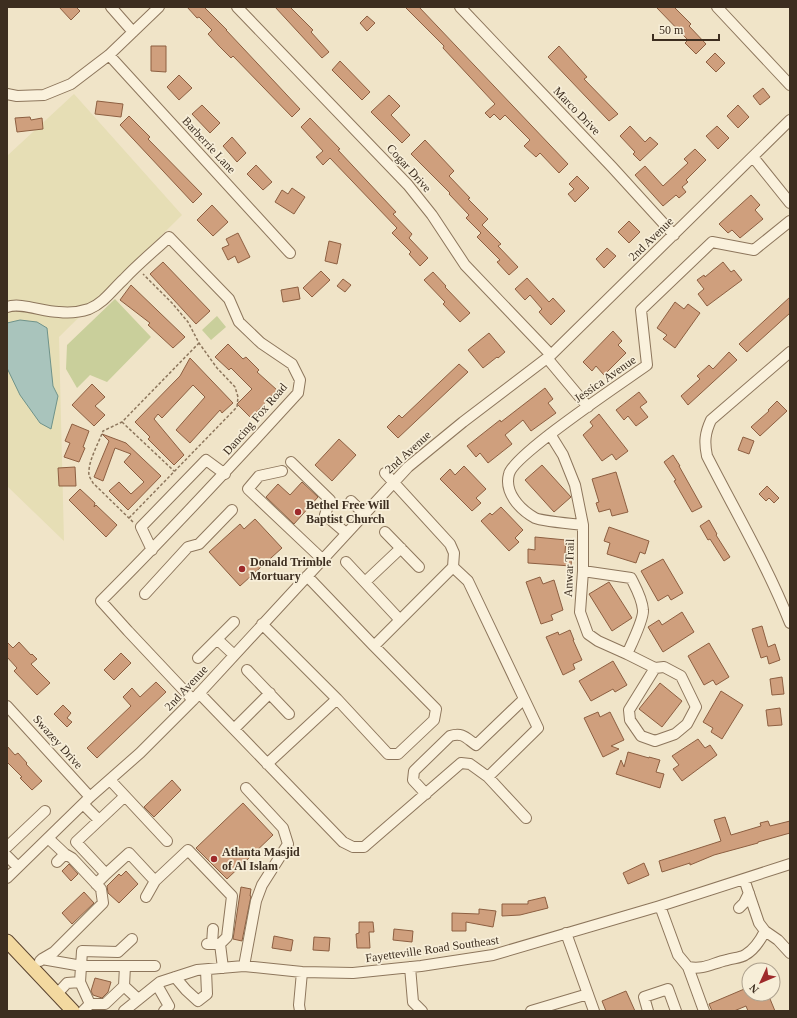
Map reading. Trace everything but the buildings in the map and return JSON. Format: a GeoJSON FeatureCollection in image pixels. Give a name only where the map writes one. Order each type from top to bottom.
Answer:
{"type":"FeatureCollection","features":[{"type":"Feature","properties":{"kind":"main road"},"geometry":{"type":"LineString","coordinates":[[7,941],[37,964],[57,994],[73,1011]]}},
{"type":"Feature","properties":{"kind":"street"},"geometry":{"type":"LineString","coordinates":[[111,7],[133,32]]}},
{"type":"Feature","properties":{"kind":"street"},"geometry":{"type":"LineString","coordinates":[[7,94],[17,96],[44,95],[71,84],[109,55],[159,7]]}},
{"type":"Feature","properties":{"kind":"street","name":"Cogar Drive"},"geometry":{"type":"LineString","coordinates":[[238,7],[408,185],[432,216],[465,265],[549,357],[588,407]]}},
{"type":"Feature","properties":{"kind":"street","name":"Marco Drive"},"geometry":{"type":"LineString","coordinates":[[460,7],[612,167],[674,235]]}},
{"type":"Feature","properties":{"kind":"street"},"geometry":{"type":"LineString","coordinates":[[717,7],[790,85]]}},
{"type":"Feature","properties":{"kind":"street","name":"Barberrie Lane"},"geometry":{"type":"LineString","coordinates":[[109,55],[290,252]]}},
{"type":"Feature","properties":{"kind":"street","name":"2nd Avenue"},"geometry":{"type":"LineString","coordinates":[[7,878],[87,800],[140,753],[196,696],[408,467],[463,422],[549,357],[790,120]]}},
{"type":"Feature","properties":{"kind":"street"},"geometry":{"type":"LineString","coordinates":[[753,157],[790,203]]}},
{"type":"Feature","properties":{"kind":"street","name":"Jessica Avenue"},"geometry":{"type":"LineString","coordinates":[[583,525],[536,518],[518,505],[508,487],[509,473],[520,460],[550,434],[647,365],[641,310],[712,242],[754,250],[790,221]]}},
{"type":"Feature","properties":{"kind":"street","name":"Dancing Fox Road"},"geometry":{"type":"LineString","coordinates":[[137,267],[169,236],[229,300],[239,322],[261,343],[292,364],[300,380],[298,393],[225,474],[101,601],[128,631],[196,696],[234,729],[343,842],[353,847],[364,847],[461,763],[470,764],[488,777],[526,818]]}},
{"type":"Feature","properties":{"kind":"street"},"geometry":{"type":"LineString","coordinates":[[7,307],[20,306],[52,312],[69,313],[90,309],[108,296],[123,279],[137,267]]}},
{"type":"Feature","properties":{"kind":"street"},"geometry":{"type":"LineString","coordinates":[[790,352],[711,420],[706,431],[704,445],[707,456],[747,531],[780,598],[790,623]]}},
{"type":"Feature","properties":{"kind":"street","name":"Anwar Trail"},"geometry":{"type":"LineString","coordinates":[[550,434],[563,455],[575,485],[583,525],[583,571],[580,612],[588,634],[598,642],[655,668],[664,667],[681,676],[696,707],[687,724],[675,734],[655,741],[641,736],[630,720],[628,710],[655,668]]}},
{"type":"Feature","properties":{"kind":"street","name":"Dancing Fox Road"},"geometry":{"type":"LineString","coordinates":[[141,527],[206,460],[225,474]]}},
{"type":"Feature","properties":{"kind":"street"},"geometry":{"type":"LineString","coordinates":[[290,462],[330,500],[325,515],[346,533]]}},
{"type":"Feature","properties":{"kind":"street"},"geometry":{"type":"LineString","coordinates":[[282,471],[259,476],[248,489],[322,559]]}},
{"type":"Feature","properties":{"kind":"street"},"geometry":{"type":"LineString","coordinates":[[374,646],[453,568],[454,553],[450,544],[385,473]]}},
{"type":"Feature","properties":{"kind":"street"},"geometry":{"type":"LineString","coordinates":[[351,501],[364,514]]}},
{"type":"Feature","properties":{"kind":"street"},"geometry":{"type":"LineString","coordinates":[[145,594],[188,547],[199,544],[232,510]]}},
{"type":"Feature","properties":{"kind":"street"},"geometry":{"type":"LineString","coordinates":[[141,527],[152,550]]}},
{"type":"Feature","properties":{"kind":"street"},"geometry":{"type":"LineString","coordinates":[[385,532],[419,567]]}},
{"type":"Feature","properties":{"kind":"street"},"geometry":{"type":"LineString","coordinates":[[365,582],[401,548]]}},
{"type":"Feature","properties":{"kind":"street"},"geometry":{"type":"LineString","coordinates":[[346,562],[400,620]]}},
{"type":"Feature","properties":{"kind":"street"},"geometry":{"type":"LineString","coordinates":[[453,568],[468,581],[538,728],[488,777]]}},
{"type":"Feature","properties":{"kind":"street"},"geometry":{"type":"LineString","coordinates":[[583,571],[631,578],[644,611],[627,654]]}},
{"type":"Feature","properties":{"kind":"street"},"geometry":{"type":"LineString","coordinates":[[262,624],[337,699],[388,754],[398,754],[434,720],[436,709],[307,576]]}},
{"type":"Feature","properties":{"kind":"street"},"geometry":{"type":"LineString","coordinates":[[198,658],[234,622]]}},
{"type":"Feature","properties":{"kind":"street"},"geometry":{"type":"LineString","coordinates":[[217,639],[234,655]]}},
{"type":"Feature","properties":{"kind":"street"},"geometry":{"type":"LineString","coordinates":[[247,670],[289,714]]}},
{"type":"Feature","properties":{"kind":"street"},"geometry":{"type":"LineString","coordinates":[[234,729],[270,694]]}},
{"type":"Feature","properties":{"kind":"street"},"geometry":{"type":"LineString","coordinates":[[268,764],[337,699]]}},
{"type":"Feature","properties":{"kind":"street"},"geometry":{"type":"LineString","coordinates":[[426,794],[413,780],[414,771],[450,736],[458,733],[476,745],[524,699]]}},
{"type":"Feature","properties":{"kind":"street","name":"Swazey Drive"},"geometry":{"type":"LineString","coordinates":[[7,706],[87,800],[99,820]]}},
{"type":"Feature","properties":{"kind":"street"},"geometry":{"type":"LineString","coordinates":[[110,780],[167,841]]}},
{"type":"Feature","properties":{"kind":"street"},"geometry":{"type":"LineString","coordinates":[[244,966],[256,901],[262,885],[288,844],[283,828],[246,788]]}},
{"type":"Feature","properties":{"kind":"street"},"geometry":{"type":"LineString","coordinates":[[106,874],[76,842],[125,796]]}},
{"type":"Feature","properties":{"kind":"street"},"geometry":{"type":"LineString","coordinates":[[7,847],[45,811]]}},
{"type":"Feature","properties":{"kind":"street"},"geometry":{"type":"LineString","coordinates":[[37,964],[54,952],[103,903],[101,889],[72,858],[65,854],[48,838]]}},
{"type":"Feature","properties":{"kind":"street"},"geometry":{"type":"LineString","coordinates":[[146,897],[155,881],[188,850],[232,896],[227,937],[213,944]]}},
{"type":"Feature","properties":{"kind":"street"},"geometry":{"type":"LineString","coordinates":[[96,884],[129,853],[155,881]]}},
{"type":"Feature","properties":{"kind":"street"},"geometry":{"type":"LineString","coordinates":[[57,862],[65,854]]}},
{"type":"Feature","properties":{"kind":"street"},"geometry":{"type":"LineString","coordinates":[[7,856],[18,867]]}},
{"type":"Feature","properties":{"kind":"street","name":"Fayetteville Road Southeast"},"geometry":{"type":"LineString","coordinates":[[124,1011],[160,982],[197,970],[244,966],[302,972],[353,973],[410,967],[493,955],[660,906],[790,864]]}},
{"type":"Feature","properties":{"kind":"street"},"geometry":{"type":"LineString","coordinates":[[744,879],[759,923],[765,931],[778,940],[790,953]]}},
{"type":"Feature","properties":{"kind":"street"},"geometry":{"type":"LineString","coordinates":[[739,908],[744,903],[749,893]]}},
{"type":"Feature","properties":{"kind":"street"},"geometry":{"type":"LineString","coordinates":[[660,906],[678,955],[688,967],[704,1011]]}},
{"type":"Feature","properties":{"kind":"street"},"geometry":{"type":"LineString","coordinates":[[213,929],[213,944],[223,968]]}},
{"type":"Feature","properties":{"kind":"street"},"geometry":{"type":"LineString","coordinates":[[688,967],[696,968],[712,966],[725,960],[744,955],[760,941],[765,931]]}},
{"type":"Feature","properties":{"kind":"street"},"geometry":{"type":"LineString","coordinates":[[566,933],[594,1011]]}},
{"type":"Feature","properties":{"kind":"street"},"geometry":{"type":"LineString","coordinates":[[90,1004],[80,982],[82,950],[118,952],[132,939]]}},
{"type":"Feature","properties":{"kind":"street"},"geometry":{"type":"LineString","coordinates":[[37,964],[82,966],[155,966]]}},
{"type":"Feature","properties":{"kind":"street"},"geometry":{"type":"LineString","coordinates":[[83,1011],[90,1004],[106,1004],[124,986],[125,966]]}},
{"type":"Feature","properties":{"kind":"street"},"geometry":{"type":"LineString","coordinates":[[410,967],[413,1002],[422,1011]]}},
{"type":"Feature","properties":{"kind":"street"},"geometry":{"type":"LineString","coordinates":[[176,977],[186,990],[198,1001],[207,994],[206,970]]}},
{"type":"Feature","properties":{"kind":"street"},"geometry":{"type":"LineString","coordinates":[[300,1011],[299,1005],[302,972]]}},
{"type":"Feature","properties":{"kind":"street"},"geometry":{"type":"LineString","coordinates":[[57,994],[67,983],[80,982]]}},
{"type":"Feature","properties":{"kind":"street"},"geometry":{"type":"LineString","coordinates":[[157,985],[169,1006],[164,1011]]}},
{"type":"Feature","properties":{"kind":"street"},"geometry":{"type":"LineString","coordinates":[[124,986],[138,999]]}},
{"type":"Feature","properties":{"kind":"street"},"geometry":{"type":"LineString","coordinates":[[648,1011],[644,997],[668,989],[676,1011]]}},
{"type":"Feature","properties":{"kind":"street"},"geometry":{"type":"LineString","coordinates":[[531,1011],[588,994]]}},
{"type":"Feature","properties":{"kind":"path"},"geometry":{"type":"LineString","coordinates":[[129,518],[237,407],[238,397],[235,387],[217,368],[199,343],[188,322],[137,267]]}},
{"type":"Feature","properties":{"kind":"path"},"geometry":{"type":"LineString","coordinates":[[141,527],[129,518],[93,484],[89,477],[88,470],[103,431],[122,422],[199,343]]}},
{"type":"Feature","properties":{"kind":"path"},"geometry":{"type":"LineString","coordinates":[[122,422],[174,472]]}},
{"type":"Feature","properties":{"kind":"shaded area"},"geometry":{"type":"Polygon","coordinates":[[[74,94],[182,215],[59,337],[64,541],[7,486],[7,156],[74,94]]]}},
{"type":"Feature","properties":{"kind":"green space"},"geometry":{"type":"Polygon","coordinates":[[[115,299],[151,337],[107,382],[90,375],[77,388],[66,369],[67,345],[115,299]]]}},
{"type":"Feature","properties":{"kind":"green space"},"geometry":{"type":"Polygon","coordinates":[[[217,316],[226,327],[211,340],[202,330],[217,316]]]}},
{"type":"Feature","properties":{"kind":"water"},"geometry":{"type":"Polygon","coordinates":[[[20,320],[37,322],[47,328],[53,386],[58,396],[51,429],[40,423],[20,395],[7,368],[7,323],[20,320]]]}},
{"type":"Feature","properties":{"kind":"place","name":"Bethel Free Will Baptist Church"},"geometry":{"type":"Point","coordinates":[298,512]}},
{"type":"Feature","properties":{"kind":"place","name":"Donald Trimble Mortuary"},"geometry":{"type":"Point","coordinates":[242,569]}},
{"type":"Feature","properties":{"kind":"place","name":"Atlanta Masjid of Al Islam"},"geometry":{"type":"Point","coordinates":[214,859]}}]}
